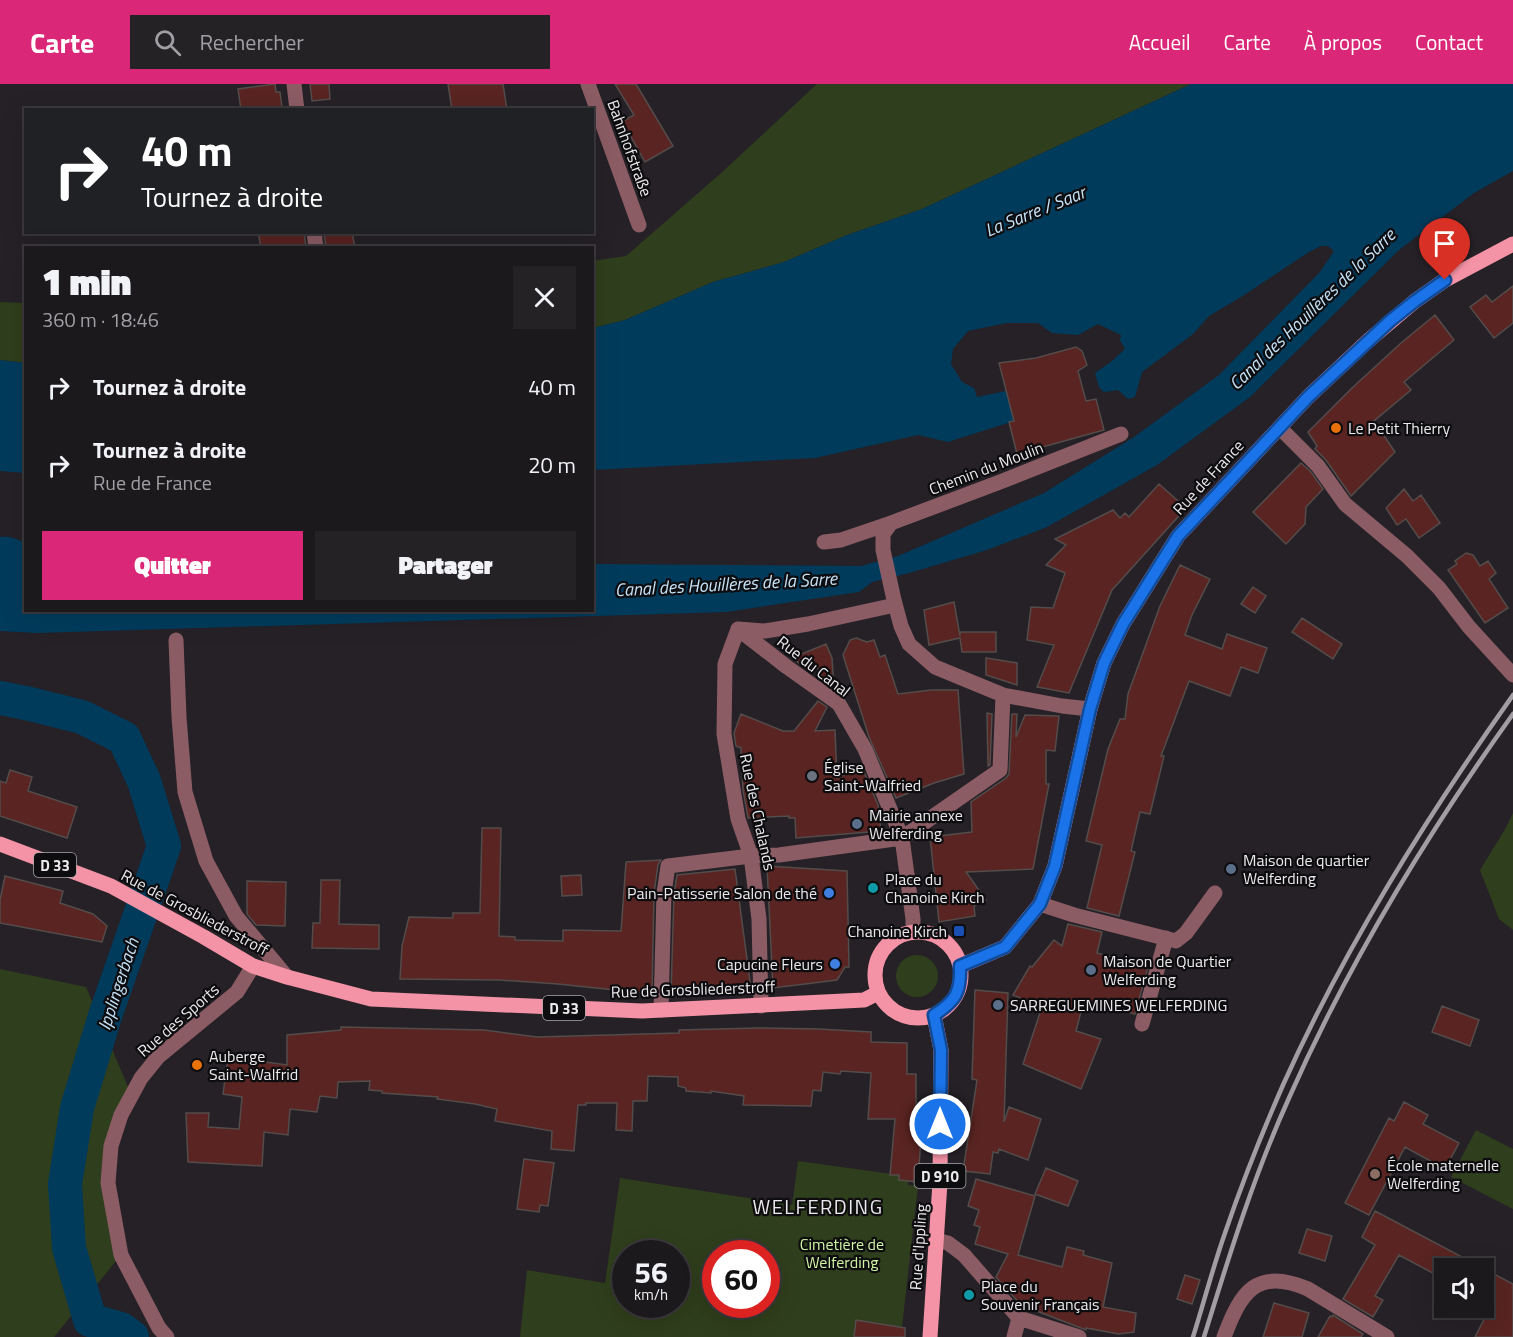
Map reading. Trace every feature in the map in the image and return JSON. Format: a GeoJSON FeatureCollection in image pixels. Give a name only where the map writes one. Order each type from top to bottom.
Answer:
{"type":"FeatureCollection","features":[{"type":"Feature","properties":{"kind":"main road","name":"Rue de France"},"geometry":{"type":"LineString","coordinates":[[960,966],[1005,947],[1040,904],[1055,866],[1090,709],[1104,663],[1123,624],[1178,536],[1308,397],[1369,340],[1415,301],[1445,280],[1513,244]]}},
{"type":"Feature","properties":{"kind":"main road","name":"Rue de Grosbliederstroff"},"geometry":{"type":"LineString","coordinates":[[0,844],[111,886],[253,966],[371,999],[661,1010],[864,1000],[878,993]]}},
{"type":"Feature","properties":{"kind":"main road"},"geometry":{"type":"LineString","coordinates":[[914,931],[935,935],[947,943],[955,953],[960,966],[961,981],[956,995],[947,1007],[934,1015],[917,1018],[899,1015],[885,1004],[874,981],[879,956],[886,945],[897,937],[914,931]]}},
{"type":"Feature","properties":{"kind":"main road","name":"Rue d'Ippling"},"geometry":{"type":"LineString","coordinates":[[930,1337],[940,1195],[941,1050],[934,1015]]}},
{"type":"Feature","properties":{"kind":"street"},"geometry":{"type":"LineString","coordinates":[[294,84],[297,108]]}},
{"type":"Feature","properties":{"kind":"street","name":"Bahnhofstraße"},"geometry":{"type":"LineString","coordinates":[[588,84],[639,225]]}},
{"type":"Feature","properties":{"kind":"street"},"geometry":{"type":"LineString","coordinates":[[1280,428],[1318,466],[1345,504],[1407,556],[1439,588],[1469,627],[1513,675]]}},
{"type":"Feature","properties":{"kind":"street","name":"Chemin du Moulin"},"geometry":{"type":"LineString","coordinates":[[824,542],[841,540],[891,523],[1121,434]]}},
{"type":"Feature","properties":{"kind":"street"},"geometry":{"type":"LineString","coordinates":[[891,523],[883,534],[883,550],[901,626],[909,644],[935,667],[1003,695],[1090,709]]}},
{"type":"Feature","properties":{"kind":"street"},"geometry":{"type":"LineString","coordinates":[[738,629],[765,631],[808,624],[894,600]]}},
{"type":"Feature","properties":{"kind":"street","name":"Rue des Chalands"},"geometry":{"type":"LineString","coordinates":[[738,629],[726,664],[724,734],[738,819],[751,856],[755,885],[759,919],[761,1006]]}},
{"type":"Feature","properties":{"kind":"street","name":"Rue du Canal"},"geometry":{"type":"LineString","coordinates":[[738,629],[839,704],[865,749],[902,838]]}},
{"type":"Feature","properties":{"kind":"street"},"geometry":{"type":"LineString","coordinates":[[176,640],[185,792],[206,861],[236,916],[287,977]]}},
{"type":"Feature","properties":{"kind":"street"},"geometry":{"type":"LineString","coordinates":[[661,1010],[664,893],[668,866],[779,855],[902,838],[1000,770],[1003,695]]}},
{"type":"Feature","properties":{"kind":"street"},"geometry":{"type":"LineString","coordinates":[[902,838],[914,931]]}},
{"type":"Feature","properties":{"kind":"street"},"geometry":{"type":"LineString","coordinates":[[1040,904],[1072,915],[1176,941],[1186,933],[1215,893]]}},
{"type":"Feature","properties":{"kind":"street"},"geometry":{"type":"LineString","coordinates":[[1142,1024],[1166,938]]}},
{"type":"Feature","properties":{"kind":"street","name":"Rue des Sports"},"geometry":{"type":"LineString","coordinates":[[163,1333],[121,1255],[108,1183],[111,1146],[121,1115],[141,1078],[158,1057],[237,992],[253,966]]}},
{"type":"Feature","properties":{"kind":"street"},"geometry":{"type":"LineString","coordinates":[[936,1240],[948,1243],[964,1255],[1019,1318],[1079,1337]]}},
{"type":"Feature","properties":{"kind":"street"},"geometry":{"type":"LineString","coordinates":[[1224,1337],[1234,1312],[1249,1292],[1258,1285],[1281,1281],[1308,1289],[1387,1337]]}},
{"type":"Feature","properties":{"kind":"street"},"geometry":{"type":"LineString","coordinates":[[1014,1337],[1019,1318]]}},
{"type":"Feature","properties":{"kind":"green space"},"geometry":{"type":"Polygon","coordinates":[[[817,84],[1191,84],[922,209],[847,235],[784,262],[713,282],[625,320],[594,328],[594,261],[626,256],[720,174],[817,84]]]}},
{"type":"Feature","properties":{"kind":"green space"},"geometry":{"type":"Polygon","coordinates":[[[0,302],[24,303],[24,363],[0,360],[0,302]]]}},
{"type":"Feature","properties":{"kind":"green space"},"geometry":{"type":"Polygon","coordinates":[[[1513,813],[1513,930],[1499,919],[1480,870],[1513,813]]]}},
{"type":"Feature","properties":{"kind":"green space"},"geometry":{"type":"Polygon","coordinates":[[[917,955],[932,961],[938,976],[932,991],[917,997],[902,991],[896,976],[902,961],[917,955]]]}},
{"type":"Feature","properties":{"kind":"green space"},"geometry":{"type":"Polygon","coordinates":[[[0,969],[86,987],[131,1094],[111,1146],[121,1255],[54,1337],[0,1337],[0,969]]]}},
{"type":"Feature","properties":{"kind":"green space"},"geometry":{"type":"Polygon","coordinates":[[[1476,1130],[1513,1149],[1513,1209],[1451,1177],[1476,1130]]]}},
{"type":"Feature","properties":{"kind":"green space","name":"Cimetière de Welferding"},"geometry":{"type":"Polygon","coordinates":[[[798,1161],[899,1175],[899,1180],[908,1181],[908,1185],[918,1186],[902,1327],[857,1320],[854,1337],[520,1337],[527,1270],[605,1283],[620,1178],[792,1205],[798,1161]]]}},
{"type":"Feature","properties":{"kind":"water"},"geometry":{"type":"Polygon","coordinates":[[[1191,84],[1513,84],[1513,171],[1474,193],[1399,250],[1250,397],[1157,465],[1047,527],[987,550],[872,582],[859,592],[726,612],[37,633],[0,631],[0,537],[13,538],[24,543],[24,612],[594,612],[594,564],[861,566],[898,556],[1044,493],[1134,437],[1219,375],[1320,272],[1334,251],[1328,246],[1321,246],[1309,252],[1209,316],[1193,334],[1142,372],[1135,397],[1128,399],[1118,390],[1104,392],[1099,387],[1095,373],[1125,349],[1120,340],[1121,335],[1098,324],[1078,335],[1052,333],[1038,323],[1006,323],[968,331],[953,349],[951,364],[962,382],[974,388],[977,397],[1006,391],[1014,421],[948,442],[918,435],[815,458],[594,470],[594,328],[625,320],[713,282],[784,262],[847,235],[922,209],[1191,84]]]}},
{"type":"Feature","properties":{"kind":"water"},"geometry":{"type":"Polygon","coordinates":[[[0,360],[24,363],[24,473],[0,471],[0,360]]]}},
{"type":"Feature","properties":{"kind":"building"},"geometry":{"type":"Polygon","coordinates":[[[275,84],[276,92],[280,92],[282,107],[241,108],[238,89],[275,84]]]}},
{"type":"Feature","properties":{"kind":"building"},"geometry":{"type":"Polygon","coordinates":[[[310,84],[329,84],[330,99],[312,101],[310,84]]]}},
{"type":"Feature","properties":{"kind":"building"},"geometry":{"type":"Polygon","coordinates":[[[448,84],[503,84],[507,108],[452,108],[448,84]]]}},
{"type":"Feature","properties":{"kind":"building"},"geometry":{"type":"Polygon","coordinates":[[[615,84],[636,84],[673,146],[645,162],[631,137],[625,141],[616,125],[634,115],[615,84]]]}},
{"type":"Feature","properties":{"kind":"building"},"geometry":{"type":"Polygon","coordinates":[[[258,234],[304,234],[306,246],[261,246],[258,234]]]}},
{"type":"Feature","properties":{"kind":"building"},"geometry":{"type":"Polygon","coordinates":[[[324,234],[352,234],[355,246],[326,246],[324,234]]]}},
{"type":"Feature","properties":{"kind":"building"},"geometry":{"type":"Polygon","coordinates":[[[1513,286],[1513,323],[1494,338],[1470,307],[1486,295],[1492,302],[1513,286]]]}},
{"type":"Feature","properties":{"kind":"building"},"geometry":{"type":"Polygon","coordinates":[[[1435,315],[1454,340],[1404,382],[1411,390],[1374,421],[1395,452],[1351,496],[1326,460],[1315,449],[1317,446],[1308,432],[1352,388],[1435,315]]]}},
{"type":"Feature","properties":{"kind":"building"},"geometry":{"type":"Polygon","coordinates":[[[1076,347],[1082,351],[1087,365],[1078,371],[1086,401],[1096,399],[1104,430],[1017,454],[1009,422],[1014,421],[999,363],[1036,358],[1076,347]]]}},
{"type":"Feature","properties":{"kind":"building"},"geometry":{"type":"Polygon","coordinates":[[[1301,463],[1311,472],[1323,489],[1306,507],[1305,524],[1286,544],[1253,512],[1301,463]]]}},
{"type":"Feature","properties":{"kind":"building"},"geometry":{"type":"Polygon","coordinates":[[[1159,484],[1186,508],[1112,590],[1069,693],[1037,687],[1054,645],[1027,640],[1031,607],[1053,608],[1065,573],[1046,565],[1066,545],[1055,539],[1113,510],[1120,518],[1125,513],[1129,517],[1159,484]]]}},
{"type":"Feature","properties":{"kind":"building"},"geometry":{"type":"Polygon","coordinates":[[[1404,489],[1413,501],[1421,495],[1440,523],[1419,538],[1406,519],[1397,525],[1386,508],[1404,489]]]}},
{"type":"Feature","properties":{"kind":"building"},"geometry":{"type":"Polygon","coordinates":[[[1466,553],[1473,555],[1480,566],[1488,561],[1496,573],[1489,579],[1508,608],[1485,623],[1448,570],[1457,564],[1455,561],[1466,553]]]}},
{"type":"Feature","properties":{"kind":"building"},"geometry":{"type":"Polygon","coordinates":[[[1180,565],[1210,579],[1185,635],[1222,649],[1227,634],[1267,648],[1258,673],[1241,667],[1230,696],[1189,681],[1161,756],[1164,756],[1150,814],[1140,812],[1131,851],[1135,852],[1119,916],[1087,908],[1102,845],[1086,841],[1108,749],[1120,719],[1125,719],[1128,694],[1160,606],[1180,565]]]}},
{"type":"Feature","properties":{"kind":"building"},"geometry":{"type":"Polygon","coordinates":[[[1253,587],[1266,596],[1255,613],[1241,604],[1253,587]]]}},
{"type":"Feature","properties":{"kind":"building"},"geometry":{"type":"Polygon","coordinates":[[[954,602],[960,636],[960,632],[996,632],[996,652],[962,652],[960,638],[929,645],[924,610],[954,602]]]}},
{"type":"Feature","properties":{"kind":"building"},"geometry":{"type":"Polygon","coordinates":[[[1302,618],[1342,644],[1333,659],[1292,632],[1302,618]]]}},
{"type":"Feature","properties":{"kind":"building"},"geometry":{"type":"Polygon","coordinates":[[[856,638],[867,642],[874,640],[880,657],[885,655],[898,694],[958,690],[964,774],[896,798],[869,737],[843,655],[850,640],[856,638]]]}},
{"type":"Feature","properties":{"kind":"building"},"geometry":{"type":"Polygon","coordinates":[[[826,644],[832,658],[834,688],[823,681],[816,665],[806,668],[792,658],[826,644]]]}},
{"type":"Feature","properties":{"kind":"building"},"geometry":{"type":"Polygon","coordinates":[[[986,658],[1017,663],[1017,685],[986,675],[986,658]]]}},
{"type":"Feature","properties":{"kind":"building"},"geometry":{"type":"Polygon","coordinates":[[[818,701],[827,707],[815,731],[835,730],[837,778],[862,767],[878,805],[881,831],[796,838],[795,818],[789,818],[789,816],[748,818],[743,790],[741,748],[736,746],[734,733],[741,714],[783,731],[794,731],[818,701]]]}},
{"type":"Feature","properties":{"kind":"building"},"geometry":{"type":"Polygon","coordinates":[[[987,713],[992,714],[990,765],[988,766],[987,713]]]}},
{"type":"Feature","properties":{"kind":"building"},"geometry":{"type":"Polygon","coordinates":[[[1012,714],[1017,714],[1016,737],[1025,715],[1059,716],[1055,751],[1046,750],[1046,784],[1049,784],[1033,869],[966,872],[986,900],[974,906],[975,916],[939,922],[930,837],[972,832],[971,802],[1009,774],[1012,714]]]}},
{"type":"Feature","properties":{"kind":"building"},"geometry":{"type":"Polygon","coordinates":[[[10,770],[32,777],[28,791],[77,807],[67,838],[0,816],[0,781],[6,783],[10,770]]]}},
{"type":"Feature","properties":{"kind":"building"},"geometry":{"type":"Polygon","coordinates":[[[482,828],[501,828],[499,936],[515,937],[515,940],[563,941],[563,930],[621,931],[626,862],[661,860],[658,865],[654,893],[652,994],[499,980],[400,979],[402,946],[409,917],[453,918],[453,913],[480,913],[482,828]]]}},
{"type":"Feature","properties":{"kind":"building"},"geometry":{"type":"Polygon","coordinates":[[[767,866],[847,871],[849,967],[845,967],[837,980],[773,988],[767,866]]]}},
{"type":"Feature","properties":{"kind":"building"},"geometry":{"type":"Polygon","coordinates":[[[735,869],[751,989],[671,994],[674,894],[677,875],[735,869]]]}},
{"type":"Feature","properties":{"kind":"building"},"geometry":{"type":"Polygon","coordinates":[[[581,875],[582,895],[562,896],[561,876],[581,875]]]}},
{"type":"Feature","properties":{"kind":"building"},"geometry":{"type":"Polygon","coordinates":[[[5,876],[63,891],[60,903],[93,914],[107,926],[102,942],[0,923],[0,900],[5,876]]]}},
{"type":"Feature","properties":{"kind":"building"},"geometry":{"type":"Polygon","coordinates":[[[321,880],[340,880],[339,924],[379,925],[379,949],[312,948],[313,923],[320,923],[321,880]]]}},
{"type":"Feature","properties":{"kind":"building"},"geometry":{"type":"Polygon","coordinates":[[[247,881],[286,882],[285,926],[256,925],[247,914],[247,881]]]}},
{"type":"Feature","properties":{"kind":"building","name":"Maison de Quartier Welferding"},"geometry":{"type":"Polygon","coordinates":[[[1068,924],[1102,932],[1097,953],[1148,967],[1135,1014],[1084,1000],[1076,1031],[1101,1039],[1081,1089],[1023,1064],[1042,1007],[1013,995],[1030,966],[1032,967],[1054,940],[1062,946],[1068,924]]]}},
{"type":"Feature","properties":{"kind":"building"},"geometry":{"type":"Polygon","coordinates":[[[975,990],[1008,993],[1004,1122],[1009,1107],[1041,1119],[1028,1160],[999,1149],[998,1153],[993,1152],[990,1174],[963,1171],[977,1080],[972,1079],[975,990]]]}},
{"type":"Feature","properties":{"kind":"building"},"geometry":{"type":"Polygon","coordinates":[[[1442,1006],[1479,1020],[1470,1046],[1432,1032],[1442,1006]]]}},
{"type":"Feature","properties":{"kind":"building"},"geometry":{"type":"Polygon","coordinates":[[[341,1027],[484,1030],[537,1037],[679,1033],[679,1030],[757,1028],[871,1032],[871,1042],[907,1043],[907,1074],[916,1074],[916,1107],[923,1107],[918,1182],[899,1180],[899,1175],[890,1175],[895,1119],[868,1119],[871,1073],[841,1071],[840,1074],[823,1072],[821,1091],[813,1090],[811,1106],[743,1105],[744,1096],[711,1091],[711,1093],[686,1091],[686,1088],[678,1086],[678,1077],[648,1076],[647,1101],[633,1101],[632,1131],[616,1130],[617,1103],[578,1105],[574,1151],[551,1149],[552,1131],[495,1121],[497,1109],[437,1099],[438,1097],[382,1093],[382,1091],[369,1090],[370,1081],[338,1082],[337,1098],[320,1096],[317,1112],[290,1109],[288,1135],[264,1132],[262,1166],[188,1162],[186,1113],[209,1113],[208,1127],[239,1129],[242,1097],[223,1094],[228,1057],[287,1065],[287,1035],[341,1030],[341,1027]]]}},
{"type":"Feature","properties":{"kind":"building"},"geometry":{"type":"Polygon","coordinates":[[[1404,1102],[1428,1115],[1423,1124],[1459,1143],[1445,1169],[1405,1147],[1369,1215],[1345,1203],[1389,1118],[1394,1121],[1404,1102]]]}},
{"type":"Feature","properties":{"kind":"building"},"geometry":{"type":"Polygon","coordinates":[[[524,1159],[554,1163],[548,1206],[540,1205],[539,1212],[517,1209],[524,1159]]]}},
{"type":"Feature","properties":{"kind":"building"},"geometry":{"type":"Polygon","coordinates":[[[1046,1168],[1078,1181],[1068,1206],[1035,1194],[1046,1168]]]}},
{"type":"Feature","properties":{"kind":"building"},"geometry":{"type":"Polygon","coordinates":[[[976,1179],[1035,1196],[1018,1255],[1062,1267],[1067,1247],[1084,1251],[1083,1255],[1112,1263],[1103,1307],[1136,1313],[1134,1332],[1119,1334],[1086,1328],[1086,1330],[1021,1305],[996,1277],[1008,1254],[975,1244],[980,1227],[974,1225],[979,1210],[968,1206],[976,1179]]]}},
{"type":"Feature","properties":{"kind":"building"},"geometry":{"type":"Polygon","coordinates":[[[1375,1211],[1464,1258],[1434,1258],[1434,1274],[1399,1255],[1375,1296],[1383,1300],[1373,1317],[1343,1299],[1375,1245],[1362,1237],[1375,1211]]]}},
{"type":"Feature","properties":{"kind":"building"},"geometry":{"type":"Polygon","coordinates":[[[1307,1229],[1332,1236],[1325,1261],[1299,1253],[1307,1229]]]}},
{"type":"Feature","properties":{"kind":"building"},"geometry":{"type":"Polygon","coordinates":[[[1494,1274],[1513,1284],[1513,1337],[1475,1337],[1485,1318],[1494,1318],[1494,1274]]]}},
{"type":"Feature","properties":{"kind":"building"},"geometry":{"type":"Polygon","coordinates":[[[1185,1275],[1200,1280],[1192,1304],[1177,1299],[1185,1275]]]}},
{"type":"Feature","properties":{"kind":"building"},"geometry":{"type":"Polygon","coordinates":[[[1274,1303],[1309,1313],[1302,1337],[1263,1337],[1274,1303]]]}},
{"type":"Feature","properties":{"kind":"building"},"geometry":{"type":"Polygon","coordinates":[[[1333,1315],[1363,1334],[1361,1337],[1318,1337],[1330,1316],[1333,1315]]]}},
{"type":"Feature","properties":{"kind":"building"},"geometry":{"type":"Polygon","coordinates":[[[856,1320],[905,1328],[905,1337],[854,1337],[856,1320]]]}},
{"type":"Feature","properties":{"kind":"waterway","name":"Ipplingerbach"},"geometry":{"type":"LineString","coordinates":[[0,698],[82,717],[124,738],[144,781],[164,846],[105,1016],[77,1108],[65,1184],[69,1248],[90,1320],[121,1329],[132,1337]]}},
{"type":"Feature","properties":{"kind":"railway"},"geometry":{"type":"LineString","coordinates":[[1193,1337],[1245,1177],[1275,1103],[1307,1034],[1360,933],[1418,836],[1513,695]]}},
{"type":"Feature","properties":{"kind":"railway"},"geometry":{"type":"LineString","coordinates":[[1204,1337],[1253,1186],[1276,1127],[1312,1047],[1391,900],[1450,806],[1513,714]]}},
{"type":"Feature","properties":{"kind":"place","name":"Le Petit Thierry"},"geometry":{"type":"Point","coordinates":[1336,428]}},
{"type":"Feature","properties":{"kind":"place","name":"Église Saint-Walfried"},"geometry":{"type":"Point","coordinates":[812,776]}},
{"type":"Feature","properties":{"kind":"place","name":"Mairie annexe Welferding"},"geometry":{"type":"Point","coordinates":[857,824]}},
{"type":"Feature","properties":{"kind":"place","name":"Maison de quartier Welferding"},"geometry":{"type":"Point","coordinates":[1231,869]}},
{"type":"Feature","properties":{"kind":"place","name":"Place du Chanoine Kirch"},"geometry":{"type":"Point","coordinates":[873,888]}},
{"type":"Feature","properties":{"kind":"place","name":"Pain-Patisserie Salon de thé"},"geometry":{"type":"Point","coordinates":[829,893]}},
{"type":"Feature","properties":{"kind":"place","name":"Chanoine Kirch"},"geometry":{"type":"Point","coordinates":[959,931]}},
{"type":"Feature","properties":{"kind":"place","name":"Capucine Fleurs"},"geometry":{"type":"Point","coordinates":[835,964]}},
{"type":"Feature","properties":{"kind":"place","name":"Maison de Quartier Welferding"},"geometry":{"type":"Point","coordinates":[1091,970]}},
{"type":"Feature","properties":{"kind":"place","name":"SARREGUEMINES WELFERDING"},"geometry":{"type":"Point","coordinates":[998,1005]}},
{"type":"Feature","properties":{"kind":"place","name":"Auberge Saint-Walfrid"},"geometry":{"type":"Point","coordinates":[197,1065]}},
{"type":"Feature","properties":{"kind":"place","name":"École maternelle Welferding"},"geometry":{"type":"Point","coordinates":[1375,1174]}},
{"type":"Feature","properties":{"kind":"place","name":"Place du Souvenir Français"},"geometry":{"type":"Point","coordinates":[969,1295]}},
{"type":"Feature","properties":{"kind":"district","name":"WELFERDING"},"geometry":{"type":"Point","coordinates":[818,1206]}},
{"type":"Feature","properties":{"kind":"route"},"geometry":{"type":"LineString","coordinates":[[940,1124],[941,1050],[934,1015],[947,1007],[956,995],[961,981],[960,966],[1005,947],[1040,904],[1055,866],[1090,709],[1104,663],[1123,624],[1178,536],[1308,397],[1390,321],[1445,280]]}},
{"type":"Feature","properties":{"kind":"water label","name":"La Sarre / Saar"},"geometry":{"type":"Point","coordinates":[1035,211]}},
{"type":"Feature","properties":{"kind":"water label","name":"Canal des Houillères de la Sarre"},"geometry":{"type":"Point","coordinates":[1312,309]}},
{"type":"Feature","properties":{"kind":"water label","name":"Canal des Houillères de la Sarre"},"geometry":{"type":"Point","coordinates":[726,584]}}]}
